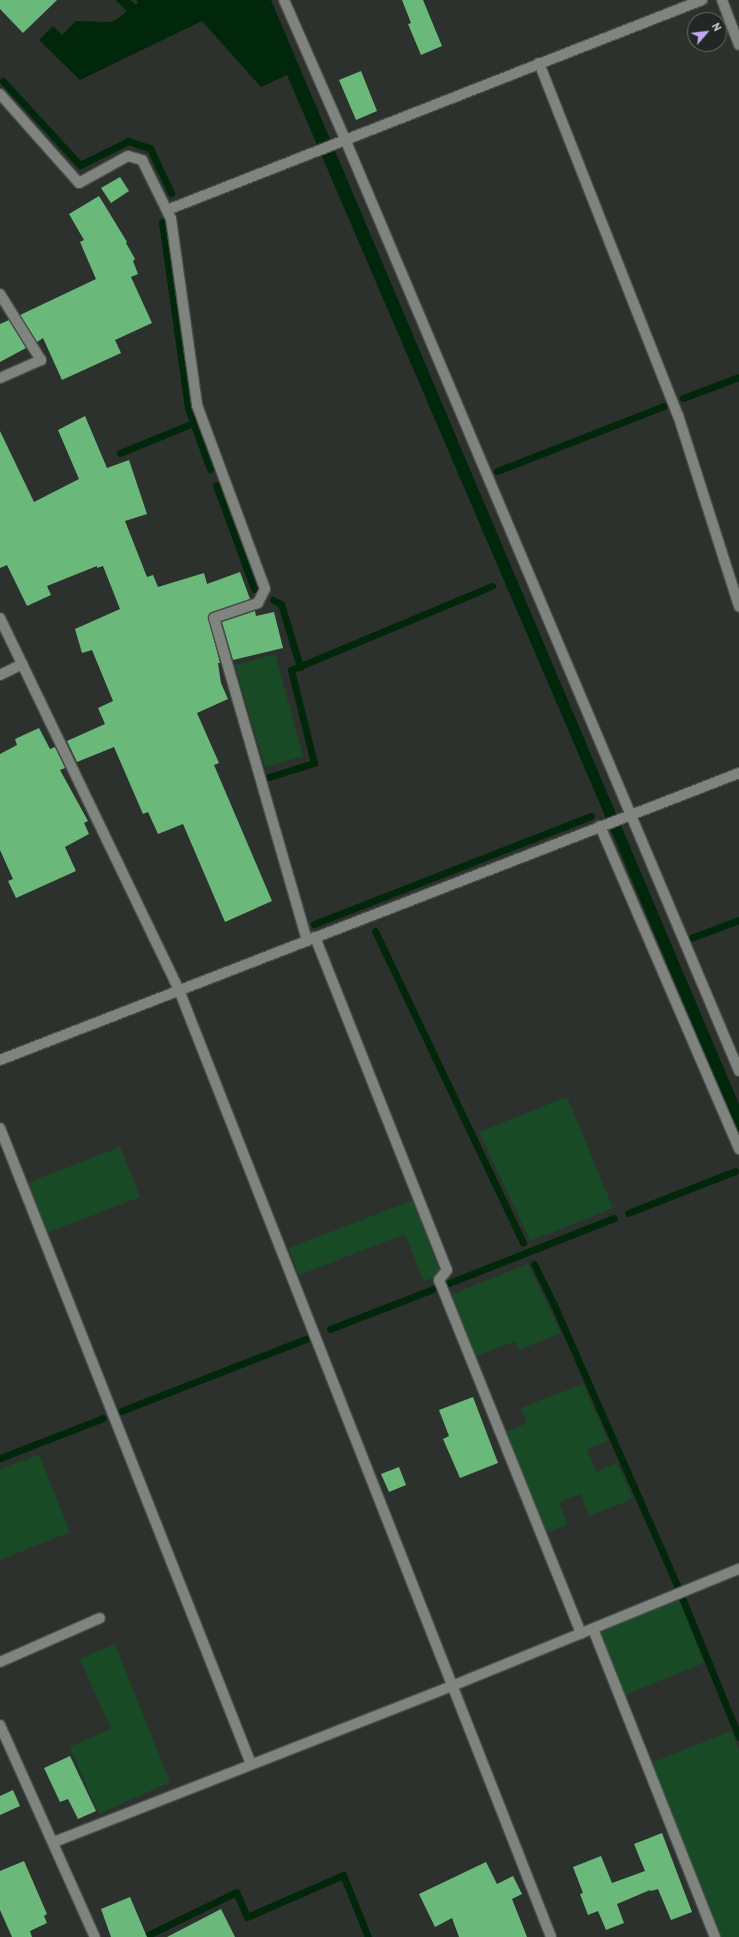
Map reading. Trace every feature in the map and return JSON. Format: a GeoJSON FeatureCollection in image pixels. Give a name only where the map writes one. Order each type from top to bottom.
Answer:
{"type":"FeatureCollection","features":[{"type":"Feature","properties":{"kind":"street"},"geometry":{"type":"LineString","coordinates":[[284,0],[345,138],[628,816],[739,1071]]}},
{"type":"Feature","properties":{"kind":"street"},"geometry":{"type":"LineString","coordinates":[[167,210],[345,138],[702,0]]}},
{"type":"Feature","properties":{"kind":"street"},"geometry":{"type":"LineString","coordinates":[[722,0],[739,45]]}},
{"type":"Feature","properties":{"kind":"street"},"geometry":{"type":"LineString","coordinates":[[539,63],[678,415],[739,606]]}},
{"type":"Feature","properties":{"kind":"street"},"geometry":{"type":"LineString","coordinates":[[0,94],[79,183],[128,156],[142,160],[171,219],[197,405],[265,589],[258,602],[214,618],[311,939],[447,1270],[440,1280],[581,1634]]}},
{"type":"Feature","properties":{"kind":"street"},"geometry":{"type":"LineString","coordinates":[[0,294],[41,360],[0,378]]}},
{"type":"Feature","properties":{"kind":"street"},"geometry":{"type":"LineString","coordinates":[[0,618],[179,990],[551,1937]]}},
{"type":"Feature","properties":{"kind":"street"},"geometry":{"type":"LineString","coordinates":[[0,675],[23,664]]}},
{"type":"Feature","properties":{"kind":"street"},"geometry":{"type":"LineString","coordinates":[[0,1060],[739,773]]}},
{"type":"Feature","properties":{"kind":"street"},"geometry":{"type":"LineString","coordinates":[[602,826],[739,1149]]}},
{"type":"Feature","properties":{"kind":"street"},"geometry":{"type":"LineString","coordinates":[[0,1128],[251,1764]]}},
{"type":"Feature","properties":{"kind":"street"},"geometry":{"type":"LineString","coordinates":[[54,1842],[452,1686],[739,1570]]}},
{"type":"Feature","properties":{"kind":"street"},"geometry":{"type":"LineString","coordinates":[[0,1662],[100,1618]]}},
{"type":"Feature","properties":{"kind":"street"},"geometry":{"type":"LineString","coordinates":[[593,1629],[715,1937]]}},
{"type":"Feature","properties":{"kind":"street"},"geometry":{"type":"LineString","coordinates":[[0,1725],[54,1842],[95,1937]]}},
{"type":"Feature","properties":{"kind":"shaded area"},"geometry":{"type":"Polygon","coordinates":[[[130,0],[136,5],[138,2],[136,0],[271,0],[739,1104],[739,1136],[603,811],[287,75],[261,87],[202,21],[80,80],[39,40],[53,26],[62,35],[76,21],[111,22],[117,19],[127,11],[116,1],[130,0]]]}},
{"type":"Feature","properties":{"kind":"shaded area"},"geometry":{"type":"Polygon","coordinates":[[[275,654],[303,756],[265,767],[235,665],[275,654]]]}},
{"type":"Feature","properties":{"kind":"shaded area"},"geometry":{"type":"Polygon","coordinates":[[[567,1097],[613,1208],[530,1241],[479,1132],[567,1097]]]}},
{"type":"Feature","properties":{"kind":"shaded area"},"geometry":{"type":"Polygon","coordinates":[[[120,1147],[140,1197],[46,1233],[27,1183],[120,1147]]]}},
{"type":"Feature","properties":{"kind":"shaded area"},"geometry":{"type":"Polygon","coordinates":[[[413,1200],[439,1270],[438,1276],[424,1281],[405,1234],[299,1275],[289,1248],[413,1200]]]}},
{"type":"Feature","properties":{"kind":"shaded area"},"geometry":{"type":"Polygon","coordinates":[[[528,1264],[561,1333],[519,1350],[516,1341],[476,1356],[450,1295],[528,1264]]]}},
{"type":"Feature","properties":{"kind":"shaded area"},"geometry":{"type":"Polygon","coordinates":[[[583,1384],[608,1441],[587,1449],[596,1472],[617,1463],[633,1499],[589,1516],[581,1494],[559,1502],[567,1525],[544,1534],[505,1432],[527,1423],[521,1408],[583,1384]]]}},
{"type":"Feature","properties":{"kind":"shaded area"},"geometry":{"type":"Polygon","coordinates":[[[39,1455],[70,1532],[0,1560],[0,1469],[39,1455]]]}},
{"type":"Feature","properties":{"kind":"shaded area"},"geometry":{"type":"Polygon","coordinates":[[[679,1600],[704,1663],[622,1696],[599,1640],[601,1630],[679,1600]]]}},
{"type":"Feature","properties":{"kind":"shaded area"},"geometry":{"type":"Polygon","coordinates":[[[115,1644],[170,1782],[99,1814],[70,1747],[111,1729],[80,1659],[115,1644]]]}},
{"type":"Feature","properties":{"kind":"shaded area"},"geometry":{"type":"Polygon","coordinates":[[[731,1731],[739,1750],[739,1937],[719,1937],[649,1764],[731,1731]]]}},
{"type":"Feature","properties":{"kind":"building"},"geometry":{"type":"Polygon","coordinates":[[[0,0],[57,0],[23,33],[0,9],[0,0]]]}},
{"type":"Feature","properties":{"kind":"building"},"geometry":{"type":"Polygon","coordinates":[[[402,0],[423,0],[442,46],[421,55],[408,24],[411,23],[402,0]]]}},
{"type":"Feature","properties":{"kind":"building"},"geometry":{"type":"Polygon","coordinates":[[[361,71],[377,111],[356,120],[339,80],[361,71]]]}},
{"type":"Feature","properties":{"kind":"building"},"geometry":{"type":"Polygon","coordinates":[[[120,177],[129,191],[111,203],[101,188],[120,177]]]}},
{"type":"Feature","properties":{"kind":"building"},"geometry":{"type":"Polygon","coordinates":[[[99,196],[127,242],[126,243],[135,259],[133,261],[138,274],[131,277],[152,323],[115,340],[121,353],[62,380],[43,338],[37,342],[20,315],[96,279],[80,242],[84,240],[69,214],[99,196]]]}},
{"type":"Feature","properties":{"kind":"building"},"geometry":{"type":"Polygon","coordinates":[[[9,320],[26,348],[0,362],[0,324],[9,320]]]}},
{"type":"Feature","properties":{"kind":"building"},"geometry":{"type":"Polygon","coordinates":[[[85,416],[107,468],[129,460],[147,514],[125,521],[147,577],[153,575],[158,587],[204,573],[207,584],[240,572],[250,599],[212,612],[208,616],[220,663],[218,663],[221,683],[228,699],[197,713],[219,763],[214,765],[272,901],[225,922],[183,824],[158,834],[148,812],[143,814],[114,747],[77,762],[67,741],[105,724],[98,708],[113,701],[92,650],[82,653],[75,629],[120,609],[103,566],[97,568],[97,566],[47,586],[51,595],[27,606],[7,565],[0,568],[0,431],[34,502],[79,479],[58,430],[85,416]]]}},
{"type":"Feature","properties":{"kind":"building"},"geometry":{"type":"Polygon","coordinates":[[[255,611],[256,616],[274,612],[283,648],[233,660],[222,622],[255,611]]]}},
{"type":"Feature","properties":{"kind":"building"},"geometry":{"type":"Polygon","coordinates":[[[39,728],[50,749],[55,747],[65,768],[60,770],[88,821],[84,823],[89,834],[65,847],[76,871],[16,898],[8,881],[13,879],[0,850],[0,754],[17,745],[15,739],[39,728]]]}},
{"type":"Feature","properties":{"kind":"building"},"geometry":{"type":"Polygon","coordinates":[[[473,1397],[498,1463],[460,1478],[443,1439],[449,1436],[439,1410],[473,1397]]]}},
{"type":"Feature","properties":{"kind":"building"},"geometry":{"type":"Polygon","coordinates":[[[399,1467],[406,1485],[389,1492],[381,1474],[399,1467]]]}},
{"type":"Feature","properties":{"kind":"building"},"geometry":{"type":"Polygon","coordinates":[[[70,1756],[96,1811],[78,1819],[68,1799],[60,1802],[44,1768],[70,1756]]]}},
{"type":"Feature","properties":{"kind":"building"},"geometry":{"type":"Polygon","coordinates":[[[13,1790],[20,1806],[0,1815],[0,1796],[13,1790]]]}},
{"type":"Feature","properties":{"kind":"building"},"geometry":{"type":"Polygon","coordinates":[[[662,1833],[692,1912],[671,1920],[658,1889],[650,1890],[617,1904],[624,1923],[606,1930],[598,1911],[588,1915],[580,1894],[583,1893],[573,1867],[601,1856],[612,1883],[645,1871],[634,1844],[662,1833]]]}},
{"type":"Feature","properties":{"kind":"building"},"geometry":{"type":"Polygon","coordinates":[[[24,1861],[47,1914],[44,1916],[47,1923],[30,1931],[32,1937],[12,1937],[0,1910],[0,1871],[24,1861]]]}},
{"type":"Feature","properties":{"kind":"building"},"geometry":{"type":"Polygon","coordinates":[[[486,1862],[497,1884],[513,1876],[522,1894],[512,1899],[527,1937],[459,1937],[452,1918],[435,1927],[419,1894],[486,1862]]]}},
{"type":"Feature","properties":{"kind":"building"},"geometry":{"type":"Polygon","coordinates":[[[130,1897],[147,1937],[111,1937],[101,1909],[130,1897]]]}},
{"type":"Feature","properties":{"kind":"building"},"geometry":{"type":"Polygon","coordinates":[[[221,1909],[235,1937],[167,1937],[221,1909]]]}},
{"type":"Feature","properties":{"kind":"waterway"},"geometry":{"type":"LineString","coordinates":[[3,81],[80,165],[128,141],[150,148],[171,193]]}},
{"type":"Feature","properties":{"kind":"waterway"},"geometry":{"type":"LineString","coordinates":[[162,222],[188,408],[210,469]]}},
{"type":"Feature","properties":{"kind":"waterway"},"geometry":{"type":"LineString","coordinates":[[683,398],[739,377]]}},
{"type":"Feature","properties":{"kind":"waterway"},"geometry":{"type":"LineString","coordinates":[[497,471],[664,406]]}},
{"type":"Feature","properties":{"kind":"waterway"},"geometry":{"type":"LineString","coordinates":[[120,453],[193,423]]}},
{"type":"Feature","properties":{"kind":"waterway"},"geometry":{"type":"LineString","coordinates":[[216,485],[254,589]]}},
{"type":"Feature","properties":{"kind":"waterway"},"geometry":{"type":"LineString","coordinates":[[269,777],[314,763],[291,670],[492,586]]}},
{"type":"Feature","properties":{"kind":"waterway"},"geometry":{"type":"LineString","coordinates":[[273,600],[281,604],[300,667]]}},
{"type":"Feature","properties":{"kind":"waterway"},"geometry":{"type":"LineString","coordinates":[[314,924],[591,816]]}},
{"type":"Feature","properties":{"kind":"waterway"},"geometry":{"type":"LineString","coordinates":[[691,938],[739,920]]}},
{"type":"Feature","properties":{"kind":"waterway"},"geometry":{"type":"LineString","coordinates":[[375,931],[523,1243]]}},
{"type":"Feature","properties":{"kind":"waterway"},"geometry":{"type":"LineString","coordinates":[[628,1213],[735,1171]]}},
{"type":"Feature","properties":{"kind":"waterway"},"geometry":{"type":"LineString","coordinates":[[449,1283],[614,1218]]}},
{"type":"Feature","properties":{"kind":"waterway"},"geometry":{"type":"LineString","coordinates":[[534,1264],[554,1305],[677,1585]]}},
{"type":"Feature","properties":{"kind":"waterway"},"geometry":{"type":"LineString","coordinates":[[330,1329],[433,1289]]}},
{"type":"Feature","properties":{"kind":"waterway"},"geometry":{"type":"LineString","coordinates":[[121,1411],[306,1339]]}},
{"type":"Feature","properties":{"kind":"waterway"},"geometry":{"type":"LineString","coordinates":[[0,1458],[103,1418]]}},
{"type":"Feature","properties":{"kind":"waterway"},"geometry":{"type":"LineString","coordinates":[[683,1600],[739,1737]]}},
{"type":"Feature","properties":{"kind":"waterway"},"geometry":{"type":"LineString","coordinates":[[149,1937],[148,1935],[236,1892],[247,1917],[343,1875],[368,1937]]}}]}
